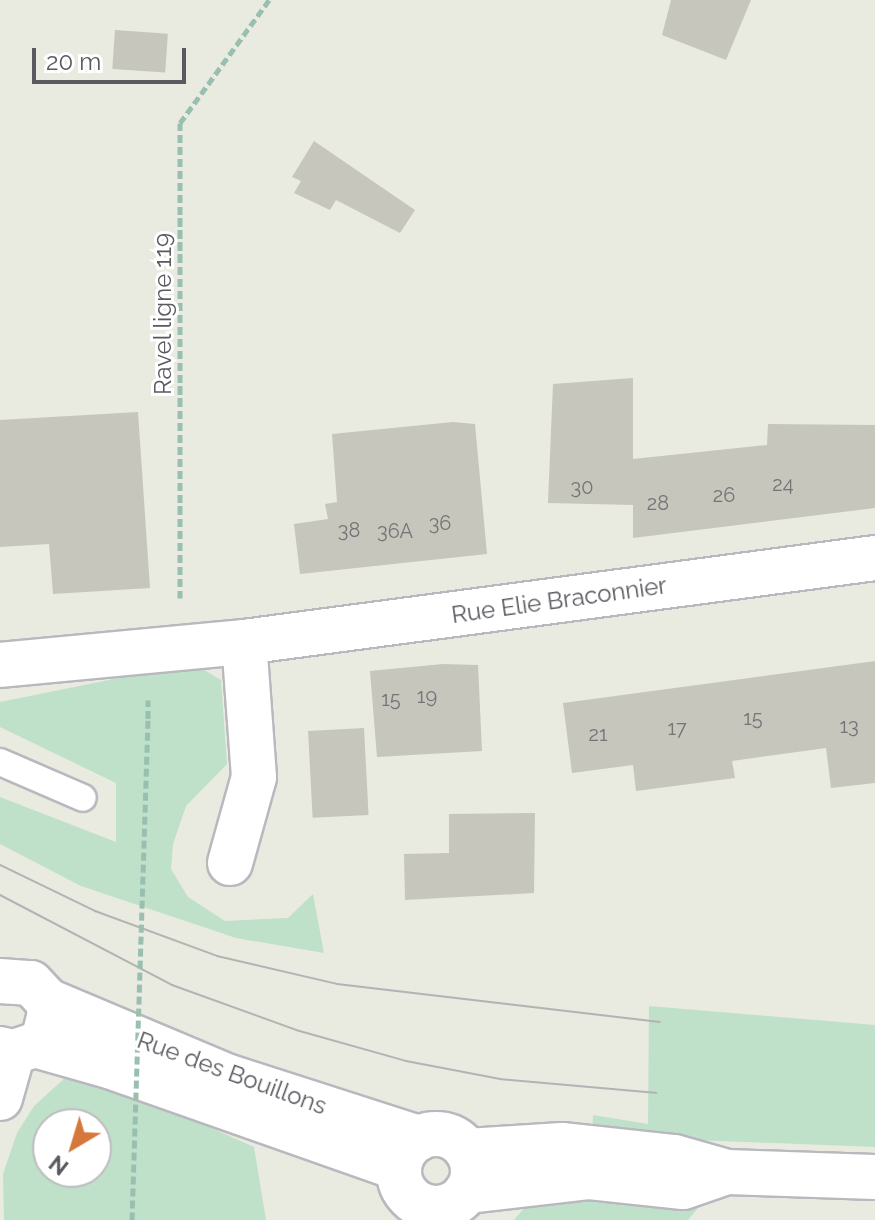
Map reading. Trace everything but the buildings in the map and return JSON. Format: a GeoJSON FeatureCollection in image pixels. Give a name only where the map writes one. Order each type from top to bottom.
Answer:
{"type":"FeatureCollection","features":[{"type":"Feature","properties":{"kind":"street","name":"Rue Elie Braconnier"},"geometry":{"type":"LineString","coordinates":[[0,665],[151,647],[244,642],[875,558]]}},
{"type":"Feature","properties":{"kind":"street"},"geometry":{"type":"LineString","coordinates":[[230,863],[254,777],[244,642]]}},
{"type":"Feature","properties":{"kind":"street","name":"Rue des Bouillons"},"geometry":{"type":"LineString","coordinates":[[3,978],[31,983],[48,1001],[229,1077],[438,1186]]}},
{"type":"Feature","properties":{"kind":"street"},"geometry":{"type":"LineString","coordinates":[[0,1098],[16,1049],[49,1026],[48,1001]]}},
{"type":"Feature","properties":{"kind":"street","name":"Rue des Bouillons"},"geometry":{"type":"LineString","coordinates":[[16,1049],[109,1066],[438,1186]]}},
{"type":"Feature","properties":{"kind":"street"},"geometry":{"type":"LineString","coordinates":[[438,1186],[590,1177],[683,1187],[727,1172],[875,1177]]}},
{"type":"Feature","properties":{"kind":"lane"},"geometry":{"type":"LineString","coordinates":[[0,762],[83,798]]}},
{"type":"Feature","properties":{"kind":"path","name":"Ravel ligne 119"},"geometry":{"type":"LineString","coordinates":[[151,647],[182,595],[180,123],[269,0]]}},
{"type":"Feature","properties":{"kind":"path"},"geometry":{"type":"LineString","coordinates":[[132,1220],[148,719]]}},
{"type":"Feature","properties":{"kind":"green space"},"geometry":{"type":"Polygon","coordinates":[[[193,663],[221,680],[227,764],[186,806],[173,844],[171,869],[188,897],[225,921],[288,918],[313,894],[324,953],[236,938],[81,886],[0,844],[0,797],[116,842],[116,783],[0,727],[0,702],[193,663]]]}},
{"type":"Feature","properties":{"kind":"green space"},"geometry":{"type":"Polygon","coordinates":[[[649,1006],[875,1025],[875,1147],[592,1136],[593,1115],[648,1124],[649,1006]]]}},
{"type":"Feature","properties":{"kind":"green space"},"geometry":{"type":"Polygon","coordinates":[[[76,1068],[254,1147],[266,1220],[4,1220],[3,1174],[17,1133],[32,1109],[32,1188],[112,1188],[112,1108],[33,1108],[76,1068]]]}},
{"type":"Feature","properties":{"kind":"green space"},"geometry":{"type":"Polygon","coordinates":[[[571,1183],[698,1208],[688,1220],[514,1220],[531,1200],[571,1183]]]}},
{"type":"Feature","properties":{"kind":"tram line"},"geometry":{"type":"LineString","coordinates":[[0,865],[95,911],[217,956],[337,984],[660,1022]]}},
{"type":"Feature","properties":{"kind":"tram line"},"geometry":{"type":"LineString","coordinates":[[0,895],[172,985],[296,1030],[406,1061],[500,1079],[656,1093]]}}]}
